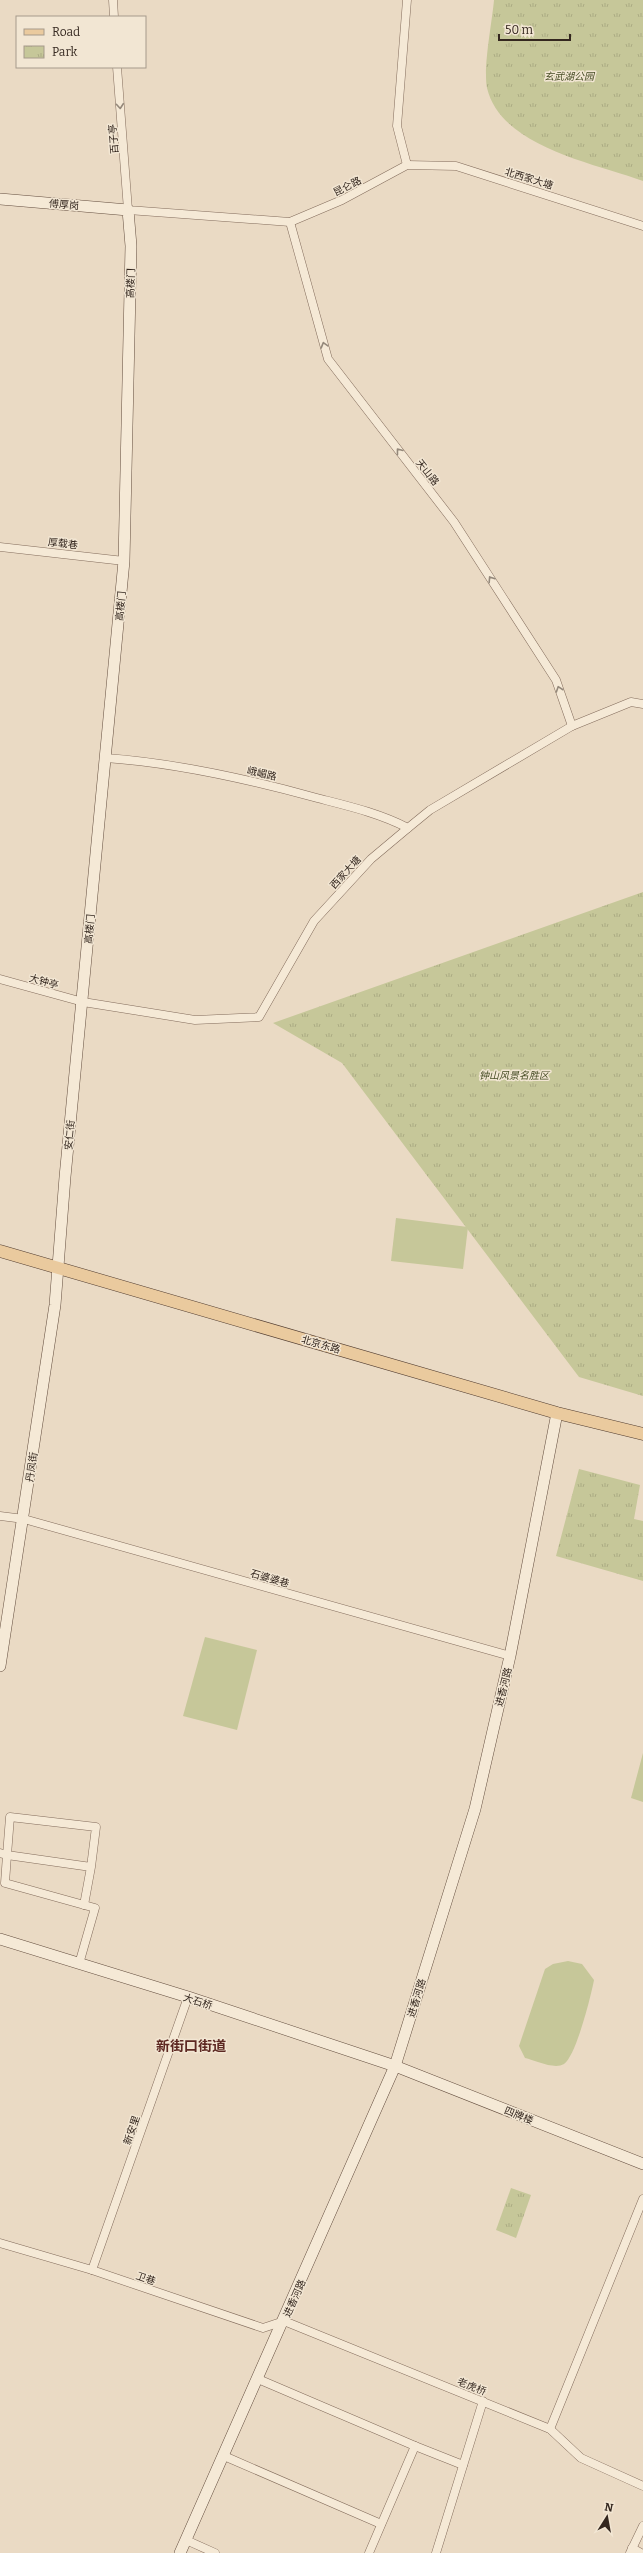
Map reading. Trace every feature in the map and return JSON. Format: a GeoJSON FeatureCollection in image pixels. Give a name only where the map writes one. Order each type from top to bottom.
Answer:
{"type":"FeatureCollection","features":[{"type":"Feature","properties":{"kind":"main road","name":"北京东路"},"geometry":{"type":"LineString","coordinates":[[0,1251],[557,1413],[643,1434]]}},
{"type":"Feature","properties":{"kind":"street"},"geometry":{"type":"LineString","coordinates":[[113,0],[114,16]]}},
{"type":"Feature","properties":{"kind":"street"},"geometry":{"type":"LineString","coordinates":[[406,165],[397,126],[407,0]]}},
{"type":"Feature","properties":{"kind":"street","name":"百子亭"},"geometry":{"type":"LineString","coordinates":[[117,68],[128,210]]}},
{"type":"Feature","properties":{"kind":"street","name":"昆仑路"},"geometry":{"type":"LineString","coordinates":[[128,210],[290,222],[342,200],[406,165]]}},
{"type":"Feature","properties":{"kind":"street","name":"北西家大塘"},"geometry":{"type":"LineString","coordinates":[[406,165],[456,166],[643,226]]}},
{"type":"Feature","properties":{"kind":"street","name":"傅厚岗"},"geometry":{"type":"LineString","coordinates":[[0,199],[128,210]]}},
{"type":"Feature","properties":{"kind":"street","name":"高楼门"},"geometry":{"type":"LineString","coordinates":[[82,1002],[124,561],[131,246],[128,210]]}},
{"type":"Feature","properties":{"kind":"street","name":"天山路"},"geometry":{"type":"LineString","coordinates":[[290,222],[328,359],[454,522],[556,680],[572,726]]}},
{"type":"Feature","properties":{"kind":"street","name":"厚载巷"},"geometry":{"type":"LineString","coordinates":[[0,547],[124,561]]}},
{"type":"Feature","properties":{"kind":"street","name":"西家大塘"},"geometry":{"type":"LineString","coordinates":[[82,1002],[195,1020],[259,1017],[314,921],[371,859],[430,810],[572,726],[631,702],[643,704]]}},
{"type":"Feature","properties":{"kind":"street","name":"峨嵋路"},"geometry":{"type":"LineString","coordinates":[[106,758],[131,760],[255,781],[386,816],[408,828]]}},
{"type":"Feature","properties":{"kind":"street","name":"大钟亭"},"geometry":{"type":"LineString","coordinates":[[0,979],[82,1002]]}},
{"type":"Feature","properties":{"kind":"street","name":"安仁街"},"geometry":{"type":"LineString","coordinates":[[59,1268],[65,1177],[82,1002]]}},
{"type":"Feature","properties":{"kind":"street","name":"丹凤街"},"geometry":{"type":"LineString","coordinates":[[0,1666],[24,1519],[59,1268]]}},
{"type":"Feature","properties":{"kind":"street","name":"进香河路"},"geometry":{"type":"LineString","coordinates":[[180,2553],[284,2321],[395,2066],[475,1809],[510,1656],[557,1413]]}},
{"type":"Feature","properties":{"kind":"street","name":"石婆婆巷"},"geometry":{"type":"LineString","coordinates":[[0,1516],[24,1519],[510,1656]]}},
{"type":"Feature","properties":{"kind":"street"},"geometry":{"type":"LineString","coordinates":[[79,1964],[95,1908],[84,1905],[5,1883],[3,1854],[10,1817],[96,1827],[84,1905]]}},
{"type":"Feature","properties":{"kind":"street"},"geometry":{"type":"LineString","coordinates":[[3,1854],[91,1867]]}},
{"type":"Feature","properties":{"kind":"street","name":"大石桥"},"geometry":{"type":"LineString","coordinates":[[0,1939],[188,1997],[395,2066]]}},
{"type":"Feature","properties":{"kind":"street","name":"新安里"},"geometry":{"type":"LineString","coordinates":[[92,2270],[188,1997]]}},
{"type":"Feature","properties":{"kind":"street","name":"四牌楼"},"geometry":{"type":"LineString","coordinates":[[395,2066],[643,2164]]}},
{"type":"Feature","properties":{"kind":"street"},"geometry":{"type":"LineString","coordinates":[[550,2429],[643,2199]]}},
{"type":"Feature","properties":{"kind":"street","name":"卫巷"},"geometry":{"type":"LineString","coordinates":[[0,2243],[92,2270],[263,2328],[284,2321]]}},
{"type":"Feature","properties":{"kind":"street","name":"老虎桥"},"geometry":{"type":"LineString","coordinates":[[284,2321],[550,2429],[581,2458],[643,2486]]}},
{"type":"Feature","properties":{"kind":"street"},"geometry":{"type":"LineString","coordinates":[[258,2379],[414,2446],[463,2465]]}},
{"type":"Feature","properties":{"kind":"street"},"geometry":{"type":"LineString","coordinates":[[436,2553],[482,2401]]}},
{"type":"Feature","properties":{"kind":"street"},"geometry":{"type":"LineString","coordinates":[[369,2553],[414,2446]]}},
{"type":"Feature","properties":{"kind":"street"},"geometry":{"type":"LineString","coordinates":[[224,2456],[381,2524]]}},
{"type":"Feature","properties":{"kind":"street"},"geometry":{"type":"LineString","coordinates":[[640,2553],[631,2551],[643,2526]]}},
{"type":"Feature","properties":{"kind":"street"},"geometry":{"type":"LineString","coordinates":[[186,2540],[215,2553]]}},
{"type":"Feature","properties":{"kind":"green space","name":"玄武湖公园"},"geometry":{"type":"Polygon","coordinates":[[[494,0],[643,0],[643,181],[552,150],[530,139],[510,125],[496,108],[487,88],[486,79],[487,57],[494,0]]]}},
{"type":"Feature","properties":{"kind":"green space","name":"钟山风景名胜区"},"geometry":{"type":"Polygon","coordinates":[[[643,892],[643,1396],[579,1377],[342,1063],[273,1023],[643,892]]]}},
{"type":"Feature","properties":{"kind":"green space"},"geometry":{"type":"Polygon","coordinates":[[[396,1218],[468,1227],[463,1269],[391,1261],[396,1218]]]}},
{"type":"Feature","properties":{"kind":"green space"},"geometry":{"type":"Polygon","coordinates":[[[579,1469],[640,1485],[634,1519],[643,1521],[643,1581],[556,1556],[579,1469]]]}},
{"type":"Feature","properties":{"kind":"green space"},"geometry":{"type":"Polygon","coordinates":[[[205,1637],[257,1650],[237,1730],[183,1716],[205,1637]]]}},
{"type":"Feature","properties":{"kind":"green space"},"geometry":{"type":"Polygon","coordinates":[[[643,1753],[643,1802],[631,1798],[643,1753]]]}},
{"type":"Feature","properties":{"kind":"green space"},"geometry":{"type":"Polygon","coordinates":[[[568,1961],[582,1964],[594,1980],[590,1999],[573,2050],[569,2059],[560,2066],[550,2065],[525,2058],[519,2046],[545,1969],[553,1964],[568,1961]]]}},
{"type":"Feature","properties":{"kind":"green space"},"geometry":{"type":"Polygon","coordinates":[[[511,2188],[531,2195],[516,2238],[496,2230],[511,2188]]]}},
{"type":"Feature","properties":{"kind":"district","name":"新街口街道"},"geometry":{"type":"Point","coordinates":[191,2046]}}]}
